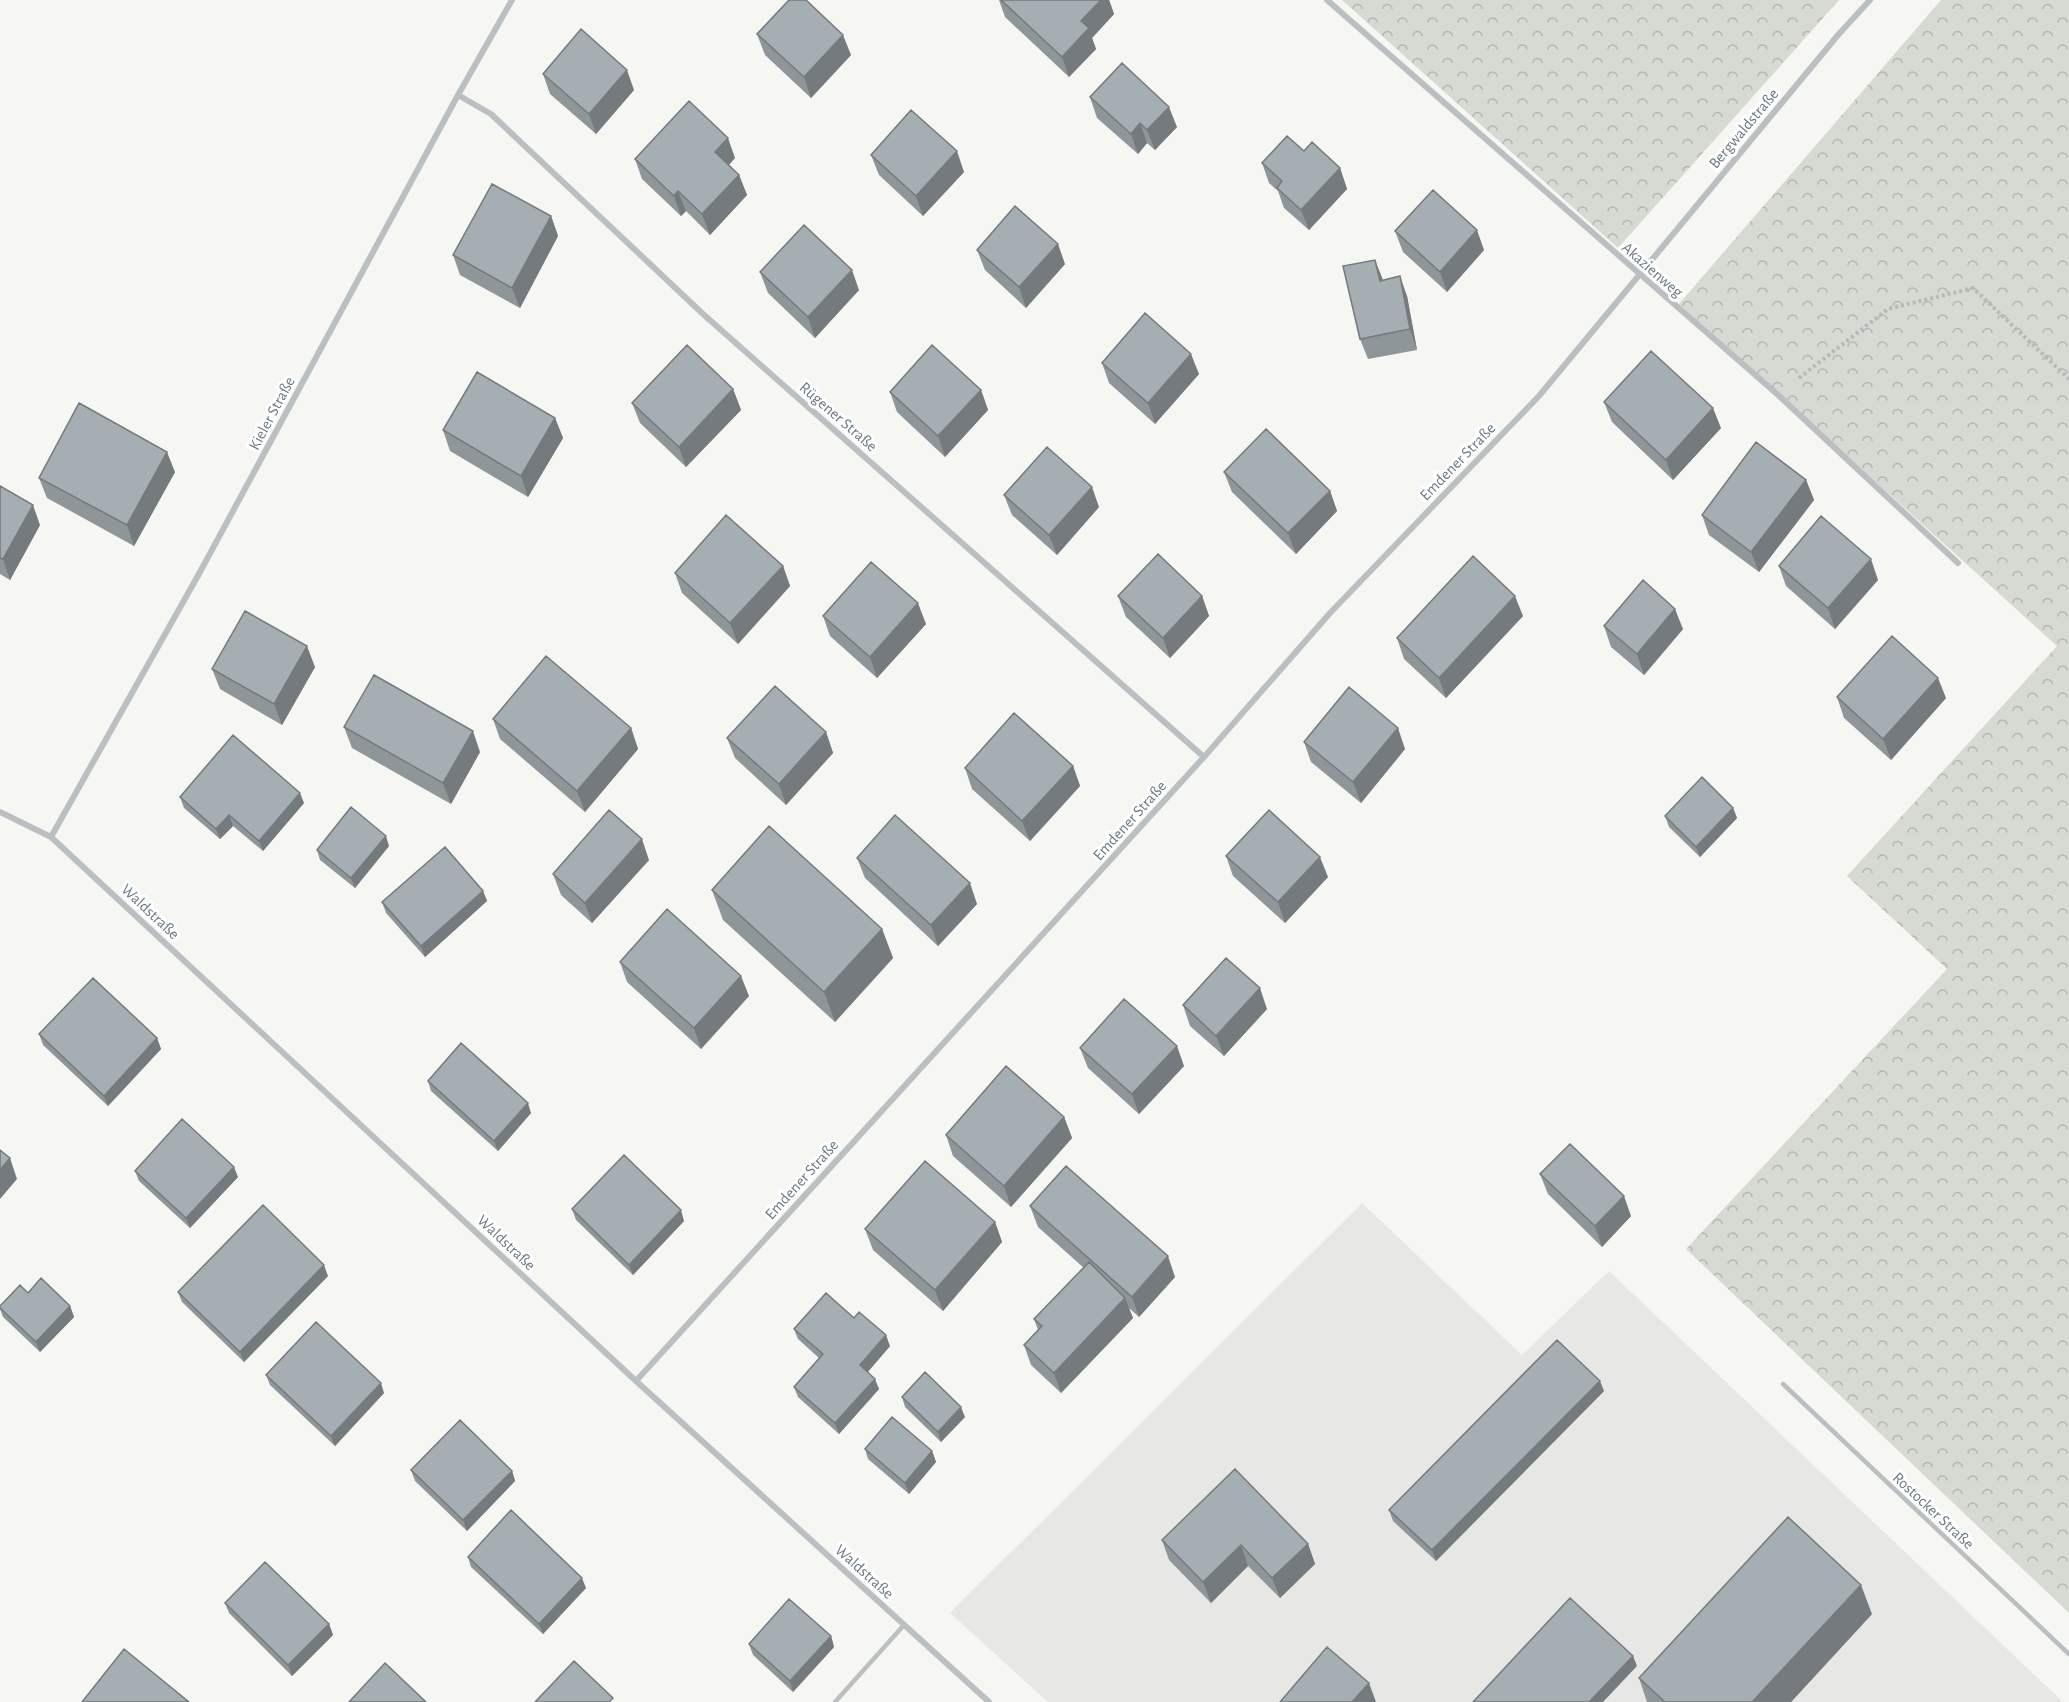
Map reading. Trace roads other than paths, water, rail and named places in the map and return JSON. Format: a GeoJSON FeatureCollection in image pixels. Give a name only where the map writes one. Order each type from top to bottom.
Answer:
{"type":"FeatureCollection","features":[{"type":"Feature","properties":{"kind":"street","name":"Kieler Straße"},"geometry":{"type":"LineString","coordinates":[[51,837],[200,572],[458,94],[513,0]]}},
{"type":"Feature","properties":{"kind":"street","name":"Akazienweg"},"geometry":{"type":"LineString","coordinates":[[1327,0],[1777,394],[1958,563]]}},
{"type":"Feature","properties":{"kind":"street","name":"Bergwaldstraße"},"geometry":{"type":"LineString","coordinates":[[1639,275],[1838,35],[1870,0]]}},
{"type":"Feature","properties":{"kind":"street","name":"Rügener Straße"},"geometry":{"type":"LineString","coordinates":[[458,94],[491,114],[703,314],[1204,757]]}},
{"type":"Feature","properties":{"kind":"street","name":"Emdener Straße"},"geometry":{"type":"LineString","coordinates":[[636,1381],[1204,757],[1330,613],[1539,396],[1639,275]]}},
{"type":"Feature","properties":{"kind":"street","name":"Waldstraße"},"geometry":{"type":"LineString","coordinates":[[0,812],[51,837],[636,1381],[989,1702]]}},
{"type":"Feature","properties":{"kind":"lane","name":"Rostocker Straße"},"geometry":{"type":"LineString","coordinates":[[1783,1384],[2069,1654]]}},
{"type":"Feature","properties":{"kind":"lane"},"geometry":{"type":"LineString","coordinates":[[835,1702],[904,1625]]}}]}
